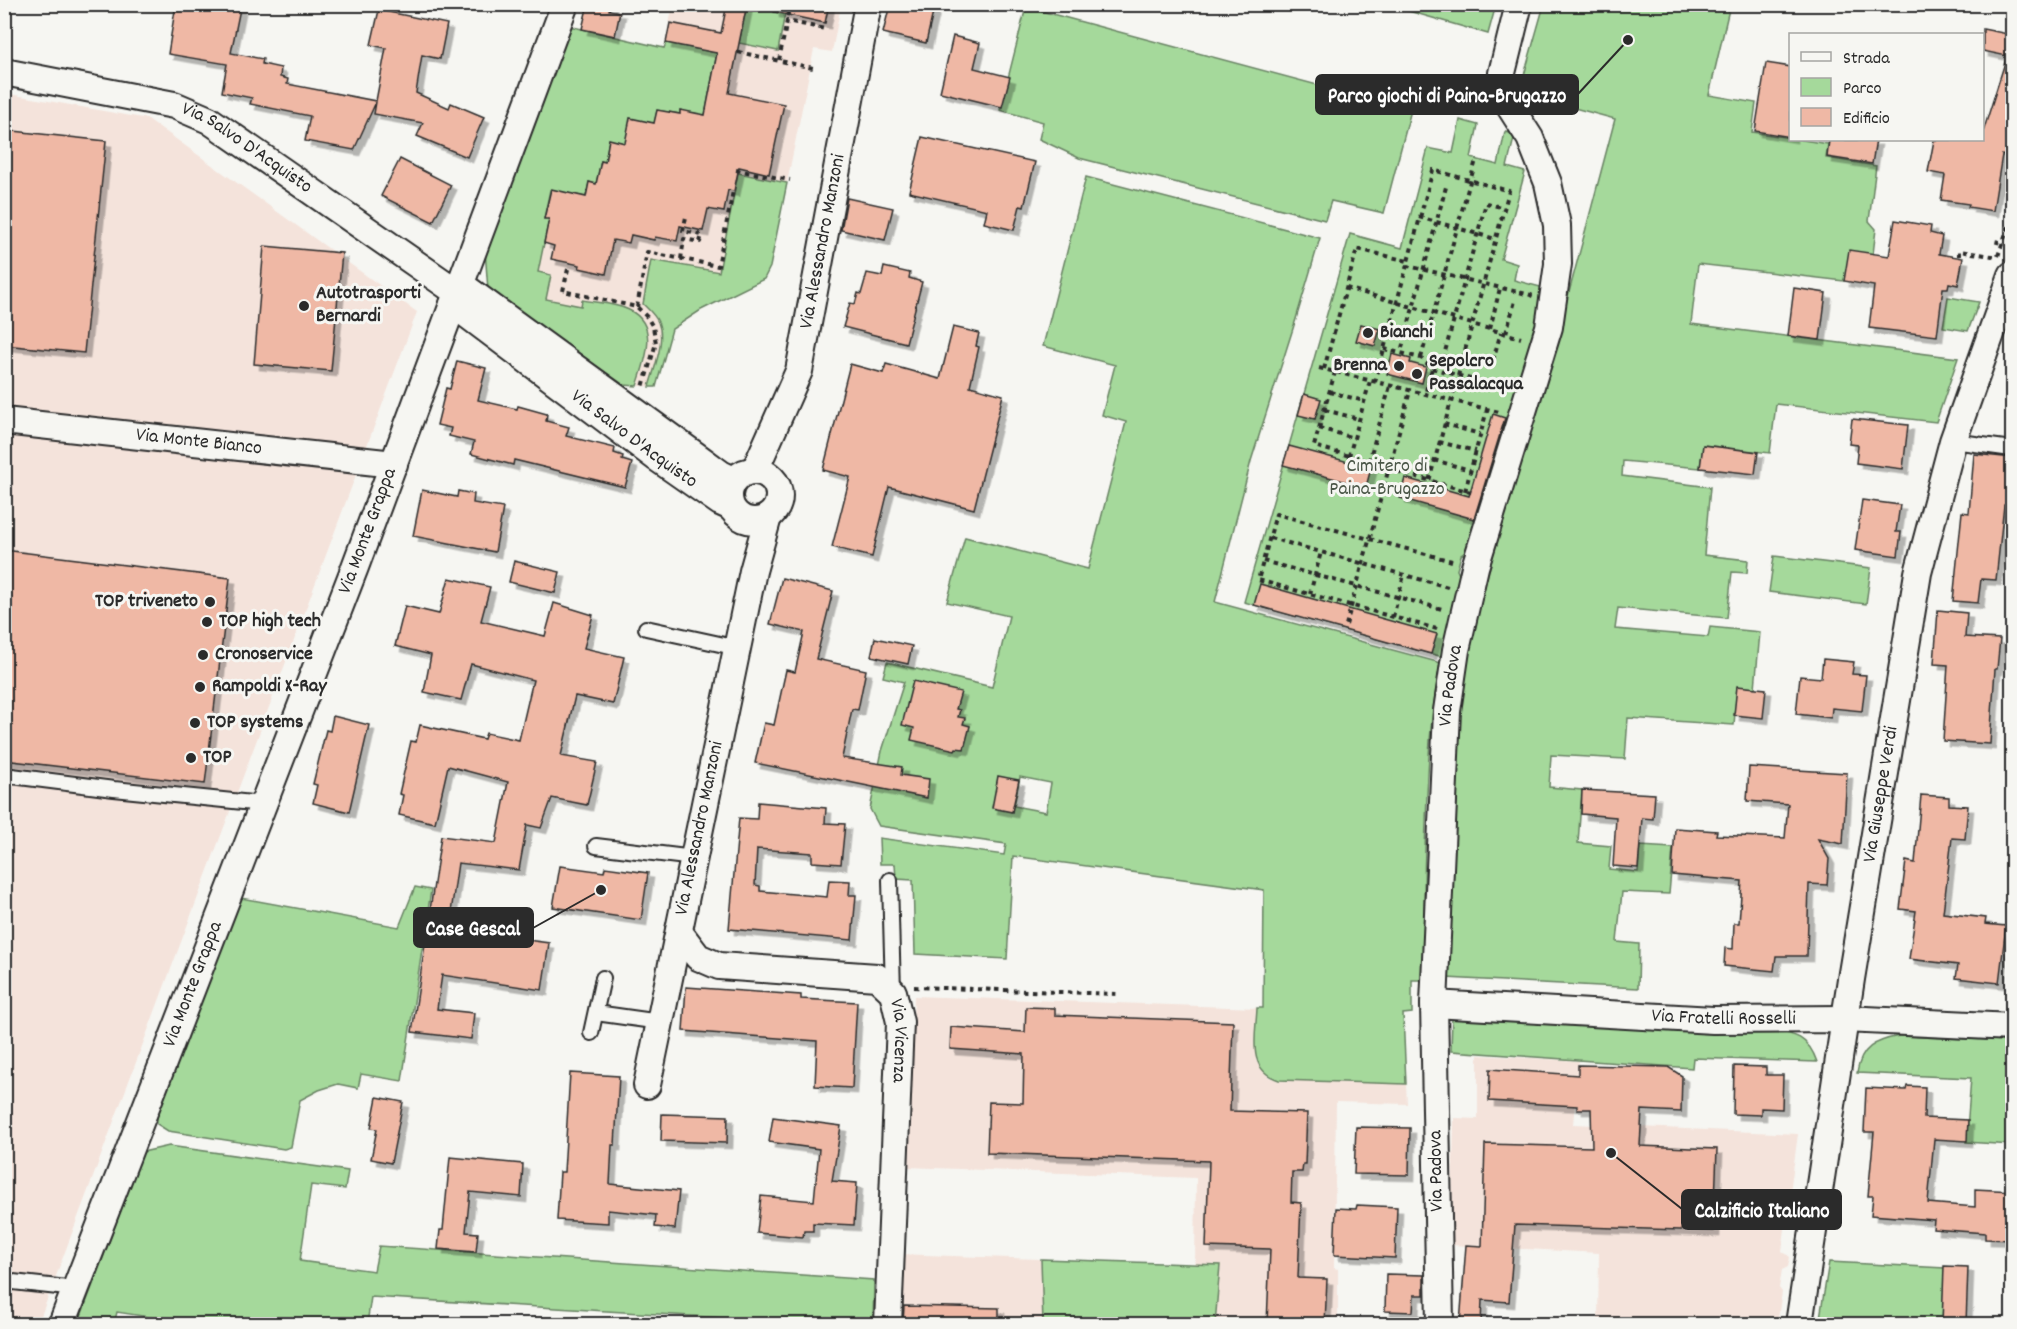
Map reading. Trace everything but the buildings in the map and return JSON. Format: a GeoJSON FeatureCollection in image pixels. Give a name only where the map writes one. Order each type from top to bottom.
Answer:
{"type":"FeatureCollection","features":[{"type":"Feature","properties":{"kind":"street","name":"Via Monte Grappa"},"geometry":{"type":"LineString","coordinates":[[62,1324],[394,464],[565,4]]}},
{"type":"Feature","properties":{"kind":"street","name":"Via Alessandro Manzoni"},"geometry":{"type":"LineString","coordinates":[[744,475],[799,371],[868,4]]}},
{"type":"Feature","properties":{"kind":"street","name":"Via Padova"},"geometry":{"type":"LineString","coordinates":[[1440,1324],[1434,1004],[1447,711],[1456,650],[1475,567],[1549,327],[1558,264],[1557,225],[1548,183],[1530,138],[1505,99],[1502,73],[1519,4]]}},
{"type":"Feature","properties":{"kind":"street","name":"Via Salvo D'Acquisto"},"geometry":{"type":"LineString","coordinates":[[4,72],[174,105],[209,120],[457,294],[720,474],[744,475]]}},
{"type":"Feature","properties":{"kind":"street","name":"Via Giuseppe Verdi"},"geometry":{"type":"LineString","coordinates":[[1799,1324],[1845,1019],[1918,573],[1953,441],[2013,275]]}},
{"type":"Feature","properties":{"kind":"street","name":"Via Salvo D'Acquisto"},"geometry":{"type":"LineString","coordinates":[[457,294],[657,458],[720,502],[748,514]]}},
{"type":"Feature","properties":{"kind":"street","name":"Via Monte Bianco"},"geometry":{"type":"LineString","coordinates":[[4,421],[394,464]]}},
{"type":"Feature","properties":{"kind":"street"},"geometry":{"type":"LineString","coordinates":[[764,472],[772,477],[777,485],[780,497],[776,508],[748,514],[729,493],[744,475],[764,472]]}},
{"type":"Feature","properties":{"kind":"street","name":"Via Alessandro Manzoni"},"geometry":{"type":"LineString","coordinates":[[646,1085],[753,571],[748,514]]}},
{"type":"Feature","properties":{"kind":"street","name":"Via Vicenza"},"geometry":{"type":"LineString","coordinates":[[679,932],[698,957],[719,966],[877,977],[893,989],[900,1022],[888,1324]]}},
{"type":"Feature","properties":{"kind":"street","name":"Via Fratelli Rosselli"},"geometry":{"type":"LineString","coordinates":[[1434,1004],[1713,1020],[1845,1019],[2013,1028]]}},
{"type":"Feature","properties":{"kind":"lane"},"geometry":{"type":"LineString","coordinates":[[1953,441],[2013,449]]}},
{"type":"Feature","properties":{"kind":"lane"},"geometry":{"type":"LineString","coordinates":[[646,628],[738,648]]}},
{"type":"Feature","properties":{"kind":"lane"},"geometry":{"type":"LineString","coordinates":[[4,775],[263,804]]}},
{"type":"Feature","properties":{"kind":"lane"},"geometry":{"type":"LineString","coordinates":[[596,846],[694,858]]}},
{"type":"Feature","properties":{"kind":"lane"},"geometry":{"type":"LineString","coordinates":[[890,880],[893,989]]}},
{"type":"Feature","properties":{"kind":"lane"},"geometry":{"type":"LineString","coordinates":[[591,1033],[603,978]]}},
{"type":"Feature","properties":{"kind":"lane"},"geometry":{"type":"LineString","coordinates":[[596,1013],[660,1022]]}},
{"type":"Feature","properties":{"kind":"lane"},"geometry":{"type":"LineString","coordinates":[[4,1281],[76,1289]]}},
{"type":"Feature","properties":{"kind":"path"},"geometry":{"type":"LineString","coordinates":[[779,60],[788,14],[783,4]]}},
{"type":"Feature","properties":{"kind":"path"},"geometry":{"type":"LineString","coordinates":[[787,21],[825,28]]}},
{"type":"Feature","properties":{"kind":"path"},"geometry":{"type":"LineString","coordinates":[[738,52],[813,68]]}},
{"type":"Feature","properties":{"kind":"path"},"geometry":{"type":"LineString","coordinates":[[1421,358],[1476,160]]}},
{"type":"Feature","properties":{"kind":"path"},"geometry":{"type":"LineString","coordinates":[[736,170],[790,180]]}},
{"type":"Feature","properties":{"kind":"path"},"geometry":{"type":"LineString","coordinates":[[1349,456],[1364,401],[1384,349],[1433,170],[1509,191],[1428,481]]}},
{"type":"Feature","properties":{"kind":"path"},"geometry":{"type":"LineString","coordinates":[[1402,348],[1446,187]]}},
{"type":"Feature","properties":{"kind":"path"},"geometry":{"type":"LineString","coordinates":[[637,307],[647,252],[718,266],[733,190]]}},
{"type":"Feature","properties":{"kind":"path"},"geometry":{"type":"LineString","coordinates":[[1443,359],[1486,203],[1504,208]]}},
{"type":"Feature","properties":{"kind":"path"},"geometry":{"type":"LineString","coordinates":[[681,259],[684,239],[700,242],[702,235],[683,231],[686,217]]}},
{"type":"Feature","properties":{"kind":"path"},"geometry":{"type":"LineString","coordinates":[[1419,217],[1495,240]]}},
{"type":"Feature","properties":{"kind":"path"},"geometry":{"type":"LineString","coordinates":[[1408,261],[1357,249],[1322,368],[1485,410],[1465,491]]}},
{"type":"Feature","properties":{"kind":"path"},"geometry":{"type":"LineString","coordinates":[[1959,256],[1959,251],[1992,255]]}},
{"type":"Feature","properties":{"kind":"path"},"geometry":{"type":"LineString","coordinates":[[1408,261],[1408,266],[1531,295]]}},
{"type":"Feature","properties":{"kind":"path"},"geometry":{"type":"LineString","coordinates":[[568,269],[563,291],[637,307],[647,317],[653,327],[656,343],[643,387]]}},
{"type":"Feature","properties":{"kind":"path"},"geometry":{"type":"LineString","coordinates":[[1346,288],[1521,338]]}},
{"type":"Feature","properties":{"kind":"path"},"geometry":{"type":"LineString","coordinates":[[1490,329],[1500,288]]}},
{"type":"Feature","properties":{"kind":"path"},"geometry":{"type":"LineString","coordinates":[[1506,333],[1515,301]]}},
{"type":"Feature","properties":{"kind":"path"},"geometry":{"type":"LineString","coordinates":[[1493,360],[1501,332]]}},
{"type":"Feature","properties":{"kind":"path"},"geometry":{"type":"LineString","coordinates":[[1384,349],[1421,358],[1432,368],[1509,389]]}},
{"type":"Feature","properties":{"kind":"path"},"geometry":{"type":"LineString","coordinates":[[1425,395],[1432,368]]}},
{"type":"Feature","properties":{"kind":"path"},"geometry":{"type":"LineString","coordinates":[[1335,372],[1314,446],[1481,495]]}},
{"type":"Feature","properties":{"kind":"path"},"geometry":{"type":"LineString","coordinates":[[1369,461],[1390,386]]}},
{"type":"Feature","properties":{"kind":"path"},"geometry":{"type":"LineString","coordinates":[[1347,625],[1410,391]]}},
{"type":"Feature","properties":{"kind":"path"},"geometry":{"type":"LineString","coordinates":[[1329,392],[1364,401]]}},
{"type":"Feature","properties":{"kind":"path"},"geometry":{"type":"LineString","coordinates":[[1324,410],[1359,419]]}},
{"type":"Feature","properties":{"kind":"path"},"geometry":{"type":"LineString","coordinates":[[1444,424],[1480,434]]}},
{"type":"Feature","properties":{"kind":"path"},"geometry":{"type":"LineString","coordinates":[[1320,428],[1354,438]]}},
{"type":"Feature","properties":{"kind":"path"},"geometry":{"type":"LineString","coordinates":[[1439,442],[1476,451]]}},
{"type":"Feature","properties":{"kind":"path"},"geometry":{"type":"LineString","coordinates":[[1434,460],[1470,470]]}},
{"type":"Feature","properties":{"kind":"path"},"geometry":{"type":"LineString","coordinates":[[1441,630],[1258,580],[1269,538],[1276,514],[1459,563]]}},
{"type":"Feature","properties":{"kind":"path"},"geometry":{"type":"LineString","coordinates":[[1269,538],[1452,588]]}},
{"type":"Feature","properties":{"kind":"path"},"geometry":{"type":"LineString","coordinates":[[1310,594],[1321,552]]}},
{"type":"Feature","properties":{"kind":"path"},"geometry":{"type":"LineString","coordinates":[[1263,561],[1446,610]]}},
{"type":"Feature","properties":{"kind":"path"},"geometry":{"type":"LineString","coordinates":[[1393,617],[1404,575]]}},
{"type":"Feature","properties":{"kind":"path"},"geometry":{"type":"LineString","coordinates":[[893,989],[1117,994]]}},
{"type":"Feature","properties":{"kind":"shaded area"},"geometry":{"type":"Polygon","coordinates":[[[673,5],[841,5],[832,52],[814,49],[770,267],[764,279],[701,310],[672,329],[656,387],[624,385],[488,290],[569,26],[664,48],[673,5]]]}},
{"type":"Feature","properties":{"kind":"shaded area"},"geometry":{"type":"Polygon","coordinates":[[[4,93],[148,119],[417,312],[38,1324],[4,1324],[4,93]]]}},
{"type":"Feature","properties":{"kind":"shaded area"},"geometry":{"type":"Polygon","coordinates":[[[2012,771],[2012,860],[2005,859],[2012,771]]]}},
{"type":"Feature","properties":{"kind":"shaded area"},"geometry":{"type":"Polygon","coordinates":[[[914,996],[1257,1008],[1256,1060],[1269,1077],[1279,1080],[1406,1084],[1407,1104],[1336,1102],[1334,1268],[1338,1269],[1338,1324],[1215,1324],[1220,1266],[1195,1264],[1196,1178],[907,1167],[914,996]]]}},
{"type":"Feature","properties":{"kind":"shaded area"},"geometry":{"type":"Polygon","coordinates":[[[1478,1055],[1579,1061],[1573,1124],[1798,1134],[1782,1251],[1790,1257],[1788,1267],[1782,1270],[1779,1288],[1782,1292],[1777,1324],[1598,1324],[1599,1253],[1451,1245],[1454,1118],[1478,1119],[1478,1055]]]}},
{"type":"Feature","properties":{"kind":"shaded area"},"geometry":{"type":"Polygon","coordinates":[[[896,1254],[1041,1259],[1043,1324],[894,1324],[896,1254]]]}},
{"type":"Feature","properties":{"kind":"green space"},"geometry":{"type":"Polygon","coordinates":[[[747,5],[780,7],[785,13],[778,51],[739,43],[747,5]]]}},
{"type":"Feature","properties":{"kind":"green space"},"geometry":{"type":"Polygon","coordinates":[[[1388,5],[1496,5],[1488,34],[1388,5]]]}},
{"type":"Feature","properties":{"kind":"green space"},"geometry":{"type":"Polygon","coordinates":[[[1544,5],[1730,5],[1709,95],[1756,103],[1752,132],[1789,138],[1789,141],[1828,144],[1826,158],[1876,166],[1869,221],[1876,229],[1873,254],[1844,281],[1698,264],[1691,324],[1958,358],[1936,422],[1776,404],[1770,453],[1703,445],[1700,468],[1623,461],[1622,476],[1710,487],[1704,555],[1748,560],[1747,573],[1732,572],[1727,618],[1618,608],[1615,629],[1708,637],[1710,627],[1760,632],[1755,688],[1737,687],[1734,725],[1628,718],[1625,759],[1551,755],[1549,787],[1582,790],[1578,843],[1611,846],[1609,869],[1638,872],[1640,846],[1673,848],[1669,894],[1622,892],[1617,942],[1639,944],[1638,988],[1446,978],[1454,748],[1468,649],[1502,522],[1546,379],[1615,119],[1519,93],[1544,5]]]}},
{"type":"Feature","properties":{"kind":"green space"},"geometry":{"type":"Polygon","coordinates":[[[1026,7],[1411,110],[1384,213],[1331,201],[1325,220],[1079,158],[1039,139],[1043,122],[1000,110],[1026,7]]]}},
{"type":"Feature","properties":{"kind":"green space"},"geometry":{"type":"Polygon","coordinates":[[[569,26],[664,48],[666,43],[717,53],[705,115],[657,110],[652,135],[635,145],[609,140],[605,162],[601,161],[596,184],[589,182],[586,197],[550,190],[544,218],[549,219],[538,272],[551,275],[546,299],[581,306],[582,300],[612,305],[629,310],[639,317],[647,334],[648,344],[637,386],[624,385],[488,290],[485,250],[569,26]]]}},
{"type":"Feature","properties":{"kind":"green space","name":"Cimitero di Paina-Brugazzo"},"geometry":{"type":"Polygon","coordinates":[[[1460,120],[1478,125],[1471,158],[1498,165],[1505,132],[1515,134],[1507,167],[1525,172],[1501,259],[1517,264],[1514,280],[1548,289],[1475,546],[1461,555],[1457,570],[1463,583],[1443,657],[1244,602],[1350,234],[1402,248],[1428,148],[1453,153],[1460,120]]]}},
{"type":"Feature","properties":{"kind":"green space"},"geometry":{"type":"Polygon","coordinates":[[[738,173],[787,183],[770,267],[764,279],[701,310],[672,329],[656,387],[649,387],[661,338],[657,319],[643,304],[651,260],[719,272],[738,173]]]}},
{"type":"Feature","properties":{"kind":"green space"},"geometry":{"type":"Polygon","coordinates":[[[1086,177],[1320,238],[1251,461],[1215,602],[1441,663],[1433,712],[1429,762],[1424,864],[1424,980],[1412,980],[1412,1013],[1403,1014],[1406,1084],[1279,1080],[1262,1068],[1257,1060],[1255,1040],[1257,1008],[1263,1008],[1264,890],[1013,856],[1007,959],[915,954],[913,880],[896,879],[895,864],[880,864],[879,838],[1004,855],[1006,844],[879,826],[870,809],[882,751],[904,682],[883,677],[887,662],[992,687],[1009,616],[947,602],[965,537],[1088,569],[1126,422],[1102,415],[1115,365],[1043,346],[1086,177]],[[1020,777],[1014,806],[1046,812],[1051,783],[1020,777]]]}},
{"type":"Feature","properties":{"kind":"green space"},"geometry":{"type":"Polygon","coordinates":[[[1948,297],[1979,302],[1968,331],[1943,327],[1948,297]]]}},
{"type":"Feature","properties":{"kind":"green space"},"geometry":{"type":"Polygon","coordinates":[[[1774,556],[1871,568],[1866,604],[1769,592],[1774,556]]]}},
{"type":"Feature","properties":{"kind":"green space"},"geometry":{"type":"Polygon","coordinates":[[[415,887],[431,890],[402,1081],[361,1074],[358,1088],[338,1084],[319,1090],[300,1100],[291,1147],[284,1149],[168,1131],[157,1124],[157,1114],[241,898],[399,927],[415,887]]]}},
{"type":"Feature","properties":{"kind":"green space"},"geometry":{"type":"Polygon","coordinates":[[[1452,1017],[1770,1030],[1800,1038],[1809,1047],[1817,1062],[1693,1058],[1692,1068],[1451,1051],[1452,1017]]]}},
{"type":"Feature","properties":{"kind":"green space"},"geometry":{"type":"Polygon","coordinates":[[[1899,1036],[2012,1041],[2012,1145],[1966,1142],[1971,1078],[1857,1073],[1862,1057],[1870,1047],[1883,1040],[1899,1036]]]}},
{"type":"Feature","properties":{"kind":"green space"},"geometry":{"type":"Polygon","coordinates":[[[169,1146],[348,1171],[345,1189],[311,1185],[300,1261],[374,1271],[379,1246],[874,1280],[873,1324],[828,1324],[371,1297],[367,1324],[194,1324],[117,1312],[114,1324],[78,1324],[143,1152],[169,1146]]]}},
{"type":"Feature","properties":{"kind":"green space"},"geometry":{"type":"Polygon","coordinates":[[[1041,1259],[1220,1265],[1215,1324],[1043,1324],[1041,1259]]]}},
{"type":"Feature","properties":{"kind":"green space"},"geometry":{"type":"Polygon","coordinates":[[[1829,1262],[1945,1268],[1942,1324],[1819,1324],[1829,1262]]]}},
{"type":"Feature","properties":{"kind":"place","name":"Parco giochi di Paina-Brugazzo"},"geometry":{"type":"Point","coordinates":[1628,40]}},
{"type":"Feature","properties":{"kind":"place","name":"Autotrasporti Bernardi"},"geometry":{"type":"Point","coordinates":[304,306]}},
{"type":"Feature","properties":{"kind":"place","name":"Bianchi"},"geometry":{"type":"Point","coordinates":[1368,333]}},
{"type":"Feature","properties":{"kind":"place","name":"Brenna"},"geometry":{"type":"Point","coordinates":[1399,366]}},
{"type":"Feature","properties":{"kind":"place","name":"Sepolcro Passalacqua"},"geometry":{"type":"Point","coordinates":[1417,374]}},
{"type":"Feature","properties":{"kind":"place","name":"TOP triveneto"},"geometry":{"type":"Point","coordinates":[210,602]}},
{"type":"Feature","properties":{"kind":"place","name":"TOP high tech"},"geometry":{"type":"Point","coordinates":[207,622]}},
{"type":"Feature","properties":{"kind":"place","name":"Cronoservice"},"geometry":{"type":"Point","coordinates":[203,655]}},
{"type":"Feature","properties":{"kind":"place","name":"Rampoldi X-Ray"},"geometry":{"type":"Point","coordinates":[200,687]}},
{"type":"Feature","properties":{"kind":"place","name":"TOP systems"},"geometry":{"type":"Point","coordinates":[195,723]}},
{"type":"Feature","properties":{"kind":"place","name":"TOP"},"geometry":{"type":"Point","coordinates":[191,758]}},
{"type":"Feature","properties":{"kind":"place","name":"Case Gescal"},"geometry":{"type":"Point","coordinates":[601,890]}},
{"type":"Feature","properties":{"kind":"place","name":"Calzificio Italiano"},"geometry":{"type":"Point","coordinates":[1611,1153]}}]}
